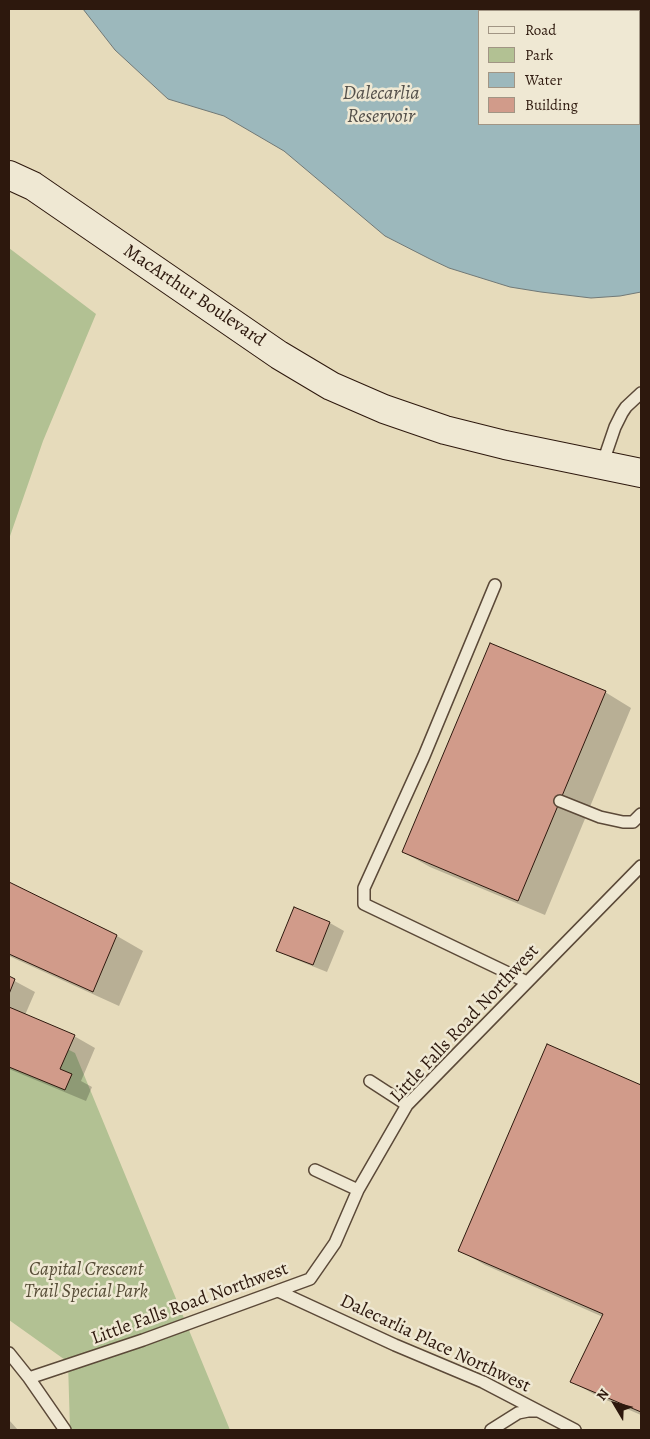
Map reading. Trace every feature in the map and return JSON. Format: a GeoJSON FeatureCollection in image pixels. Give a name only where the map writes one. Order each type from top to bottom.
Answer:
{"type":"FeatureCollection","features":[{"type":"Feature","properties":{"kind":"main road","name":"MacArthur Boulevard"},"geometry":{"type":"LineString","coordinates":[[9,175],[33,186],[280,355],[331,386],[384,410],[445,430],[505,445],[641,473]]}},
{"type":"Feature","properties":{"kind":"lane"},"geometry":{"type":"LineString","coordinates":[[602,465],[615,427],[622,413],[641,393]]}},
{"type":"Feature","properties":{"kind":"lane"},"geometry":{"type":"LineString","coordinates":[[495,585],[424,756],[364,888],[364,904],[527,982]]}},
{"type":"Feature","properties":{"kind":"lane"},"geometry":{"type":"LineString","coordinates":[[560,801],[600,817],[623,822],[633,822],[641,814]]}},
{"type":"Feature","properties":{"kind":"lane","name":"Little Falls Road Northwest"},"geometry":{"type":"LineString","coordinates":[[29,1378],[143,1340],[310,1279],[334,1243],[358,1190],[407,1104],[641,866]]}},
{"type":"Feature","properties":{"kind":"lane"},"geometry":{"type":"LineString","coordinates":[[370,1081],[407,1104]]}},
{"type":"Feature","properties":{"kind":"lane"},"geometry":{"type":"LineString","coordinates":[[315,1170],[358,1190]]}},
{"type":"Feature","properties":{"kind":"lane","name":"Dalecarlia Place Northwest"},"geometry":{"type":"LineString","coordinates":[[278,1291],[395,1345],[484,1382],[575,1430]]}},
{"type":"Feature","properties":{"kind":"lane"},"geometry":{"type":"LineString","coordinates":[[9,1353],[29,1378],[64,1430]]}},
{"type":"Feature","properties":{"kind":"lane"},"geometry":{"type":"LineString","coordinates":[[491,1430],[518,1413],[539,1411]]}},
{"type":"Feature","properties":{"kind":"green space"},"geometry":{"type":"Polygon","coordinates":[[[9,248],[96,314],[43,441],[9,539],[9,248]]]}},
{"type":"Feature","properties":{"kind":"green space","name":"Capital Crescent Trail Special Park"},"geometry":{"type":"Polygon","coordinates":[[[9,1019],[75,1053],[230,1430],[70,1430],[68,1362],[9,1320],[9,1019]]]}},
{"type":"Feature","properties":{"kind":"water","name":"Dalecarlia Reservoir"},"geometry":{"type":"Polygon","coordinates":[[[83,9],[641,9],[641,292],[591,298],[541,292],[510,287],[449,268],[385,236],[284,151],[224,116],[168,99],[115,50],[83,9]]]}},
{"type":"Feature","properties":{"kind":"building"},"geometry":{"type":"Polygon","coordinates":[[[490,643],[606,691],[518,901],[402,852],[490,643]]]}},
{"type":"Feature","properties":{"kind":"building"},"geometry":{"type":"Polygon","coordinates":[[[9,882],[117,935],[93,992],[9,954],[9,882]]]}},
{"type":"Feature","properties":{"kind":"building"},"geometry":{"type":"Polygon","coordinates":[[[294,907],[330,922],[313,965],[276,951],[294,907]]]}},
{"type":"Feature","properties":{"kind":"building"},"geometry":{"type":"Polygon","coordinates":[[[9,976],[15,979],[9,994],[9,976]]]}},
{"type":"Feature","properties":{"kind":"building"},"geometry":{"type":"Polygon","coordinates":[[[9,1007],[75,1035],[60,1069],[72,1074],[65,1090],[9,1067],[9,1007]]]}},
{"type":"Feature","properties":{"kind":"building"},"geometry":{"type":"Polygon","coordinates":[[[547,1044],[641,1085],[641,1412],[570,1382],[603,1314],[458,1251],[547,1044]]]}}]}
